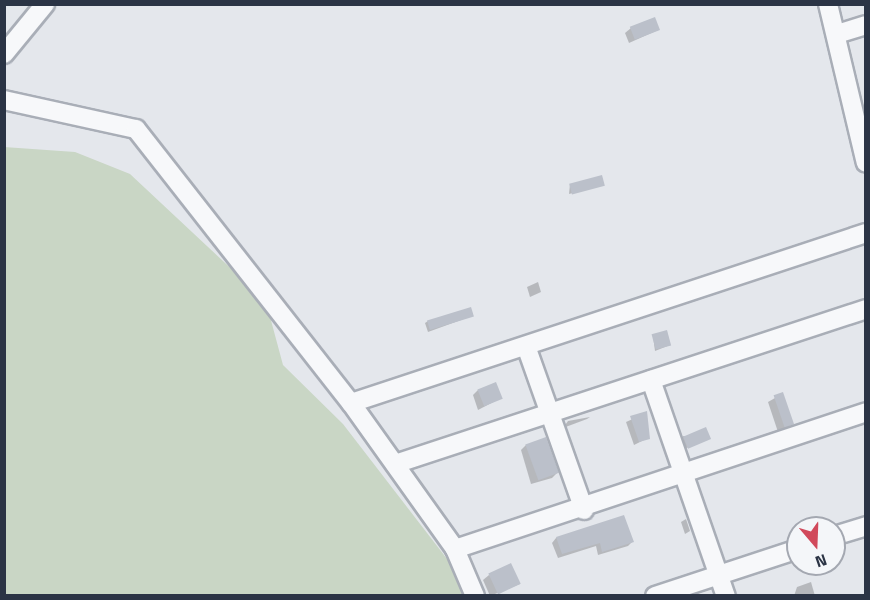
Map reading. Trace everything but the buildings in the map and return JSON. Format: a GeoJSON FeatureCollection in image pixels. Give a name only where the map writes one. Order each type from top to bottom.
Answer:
{"type":"FeatureCollection","features":[{"type":"Feature","properties":{"kind":"street"},"geometry":{"type":"LineString","coordinates":[[4,54],[45,4]]}},
{"type":"Feature","properties":{"kind":"street"},"geometry":{"type":"LineString","coordinates":[[828,4],[862,133],[866,163]]}},
{"type":"Feature","properties":{"kind":"street"},"geometry":{"type":"LineString","coordinates":[[837,34],[866,25]]}},
{"type":"Feature","properties":{"kind":"street"},"geometry":{"type":"LineString","coordinates":[[4,100],[136,129],[351,403],[455,549],[475,596]]}},
{"type":"Feature","properties":{"kind":"street"},"geometry":{"type":"LineString","coordinates":[[351,403],[866,233]]}},
{"type":"Feature","properties":{"kind":"street"},"geometry":{"type":"LineString","coordinates":[[395,464],[552,415],[866,309]]}},
{"type":"Feature","properties":{"kind":"street"},"geometry":{"type":"LineString","coordinates":[[526,346],[584,510]]}},
{"type":"Feature","properties":{"kind":"street"},"geometry":{"type":"LineString","coordinates":[[651,380],[726,596]]}},
{"type":"Feature","properties":{"kind":"street"},"geometry":{"type":"LineString","coordinates":[[455,549],[584,510],[866,412]]}},
{"type":"Feature","properties":{"kind":"street"},"geometry":{"type":"LineString","coordinates":[[846,532],[866,526]]}},
{"type":"Feature","properties":{"kind":"street"},"geometry":{"type":"LineString","coordinates":[[655,596],[786,553]]}},
{"type":"Feature","properties":{"kind":"green space"},"geometry":{"type":"Polygon","coordinates":[[[4,147],[75,152],[130,174],[239,276],[269,313],[283,365],[343,424],[454,568],[463,595],[5,595],[4,147]]]}}]}
